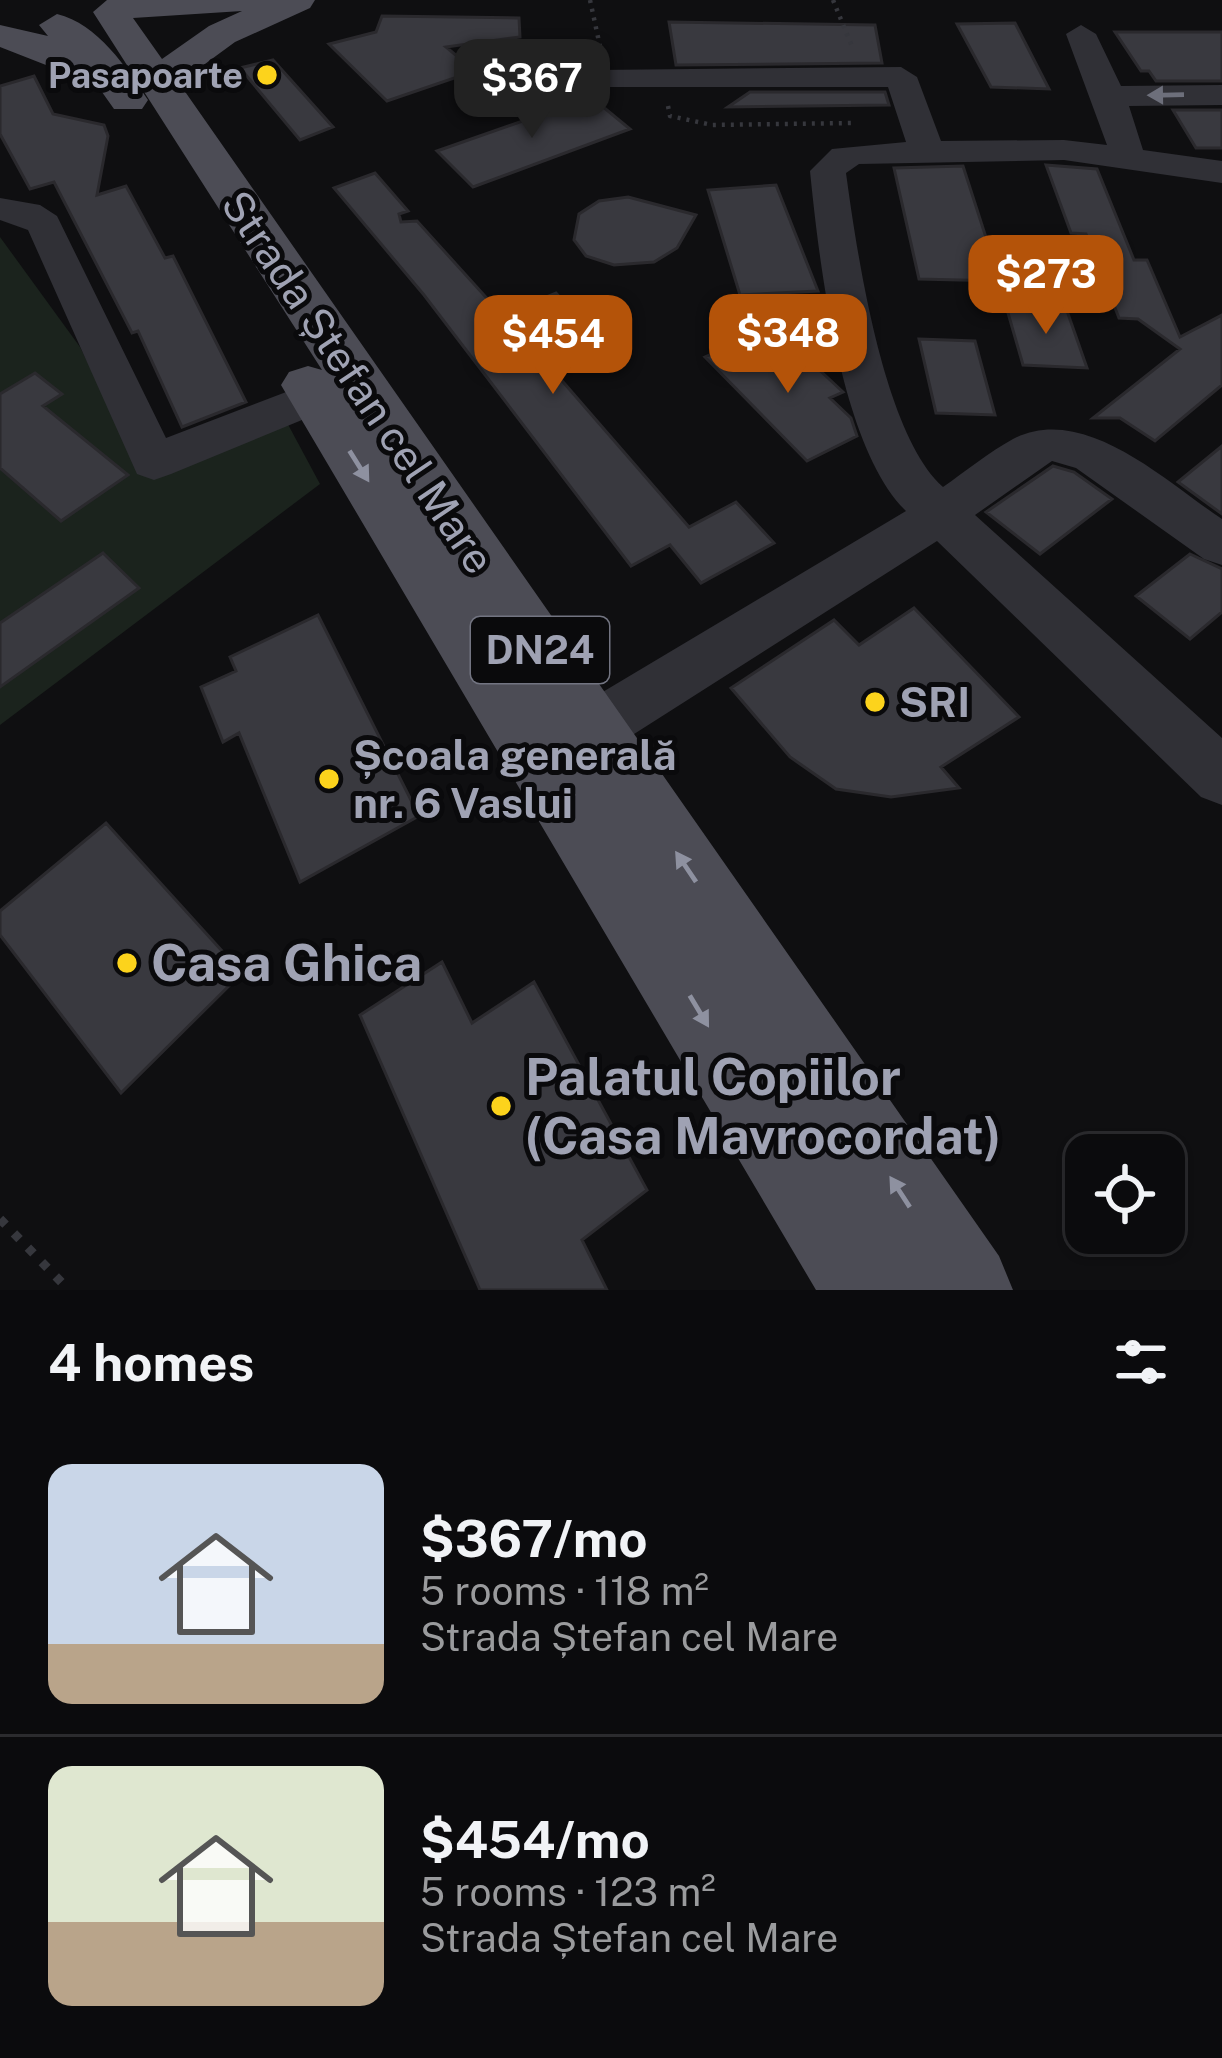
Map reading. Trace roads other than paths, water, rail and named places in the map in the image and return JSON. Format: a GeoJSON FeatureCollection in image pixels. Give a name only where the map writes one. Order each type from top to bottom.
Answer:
{"type":"FeatureCollection","features":[{"type":"Feature","properties":{"kind":"main road"},"geometry":{"type":"LineString","coordinates":[[254,0],[58,16],[35,44],[137,82],[222,34],[297,0]]}},
{"type":"Feature","properties":{"kind":"main road","name":"Strada Ștefan cel Mare"},"geometry":{"type":"LineString","coordinates":[[58,16],[137,82],[568,743],[870,1290]]}},
{"type":"Feature","properties":{"kind":"main road","name":"Strada Ștefan cel Mare"},"geometry":{"type":"LineString","coordinates":[[137,82],[315,397],[965,1290]]}},
{"type":"Feature","properties":{"kind":"street"},"geometry":{"type":"LineString","coordinates":[[1081,34],[1109,96],[1128,159]]}},
{"type":"Feature","properties":{"kind":"street"},"geometry":{"type":"LineString","coordinates":[[607,76],[901,77],[918,152]]}},
{"type":"Feature","properties":{"kind":"street"},"geometry":{"type":"LineString","coordinates":[[1109,96],[1222,94]]}},
{"type":"Feature","properties":{"kind":"street"},"geometry":{"type":"LineString","coordinates":[[1222,172],[1064,150],[844,156],[828,171],[871,391],[896,463],[942,514],[1222,777]]}},
{"type":"Feature","properties":{"kind":"street"},"geometry":{"type":"LineString","coordinates":[[0,209],[27,213],[44,224],[154,462],[315,397]]}},
{"type":"Feature","properties":{"kind":"street"},"geometry":{"type":"LineString","coordinates":[[568,743],[942,514],[1031,450],[1052,445],[1112,467],[1222,544]]}},
{"type":"Feature","properties":{"kind":"place","name":"Pasapoarte"},"geometry":{"type":"Point","coordinates":[267,75]}},
{"type":"Feature","properties":{"kind":"place","name":"SRI"},"geometry":{"type":"Point","coordinates":[875,702]}},
{"type":"Feature","properties":{"kind":"place","name":"Școala generală nr. 6 Vaslui"},"geometry":{"type":"Point","coordinates":[329,779]}},
{"type":"Feature","properties":{"kind":"place","name":"Casa Ghica"},"geometry":{"type":"Point","coordinates":[127,963]}},
{"type":"Feature","properties":{"kind":"place","name":"Palatul Copiilor (Casa Mavrocordat)"},"geometry":{"type":"Point","coordinates":[501,1106]}}]}
